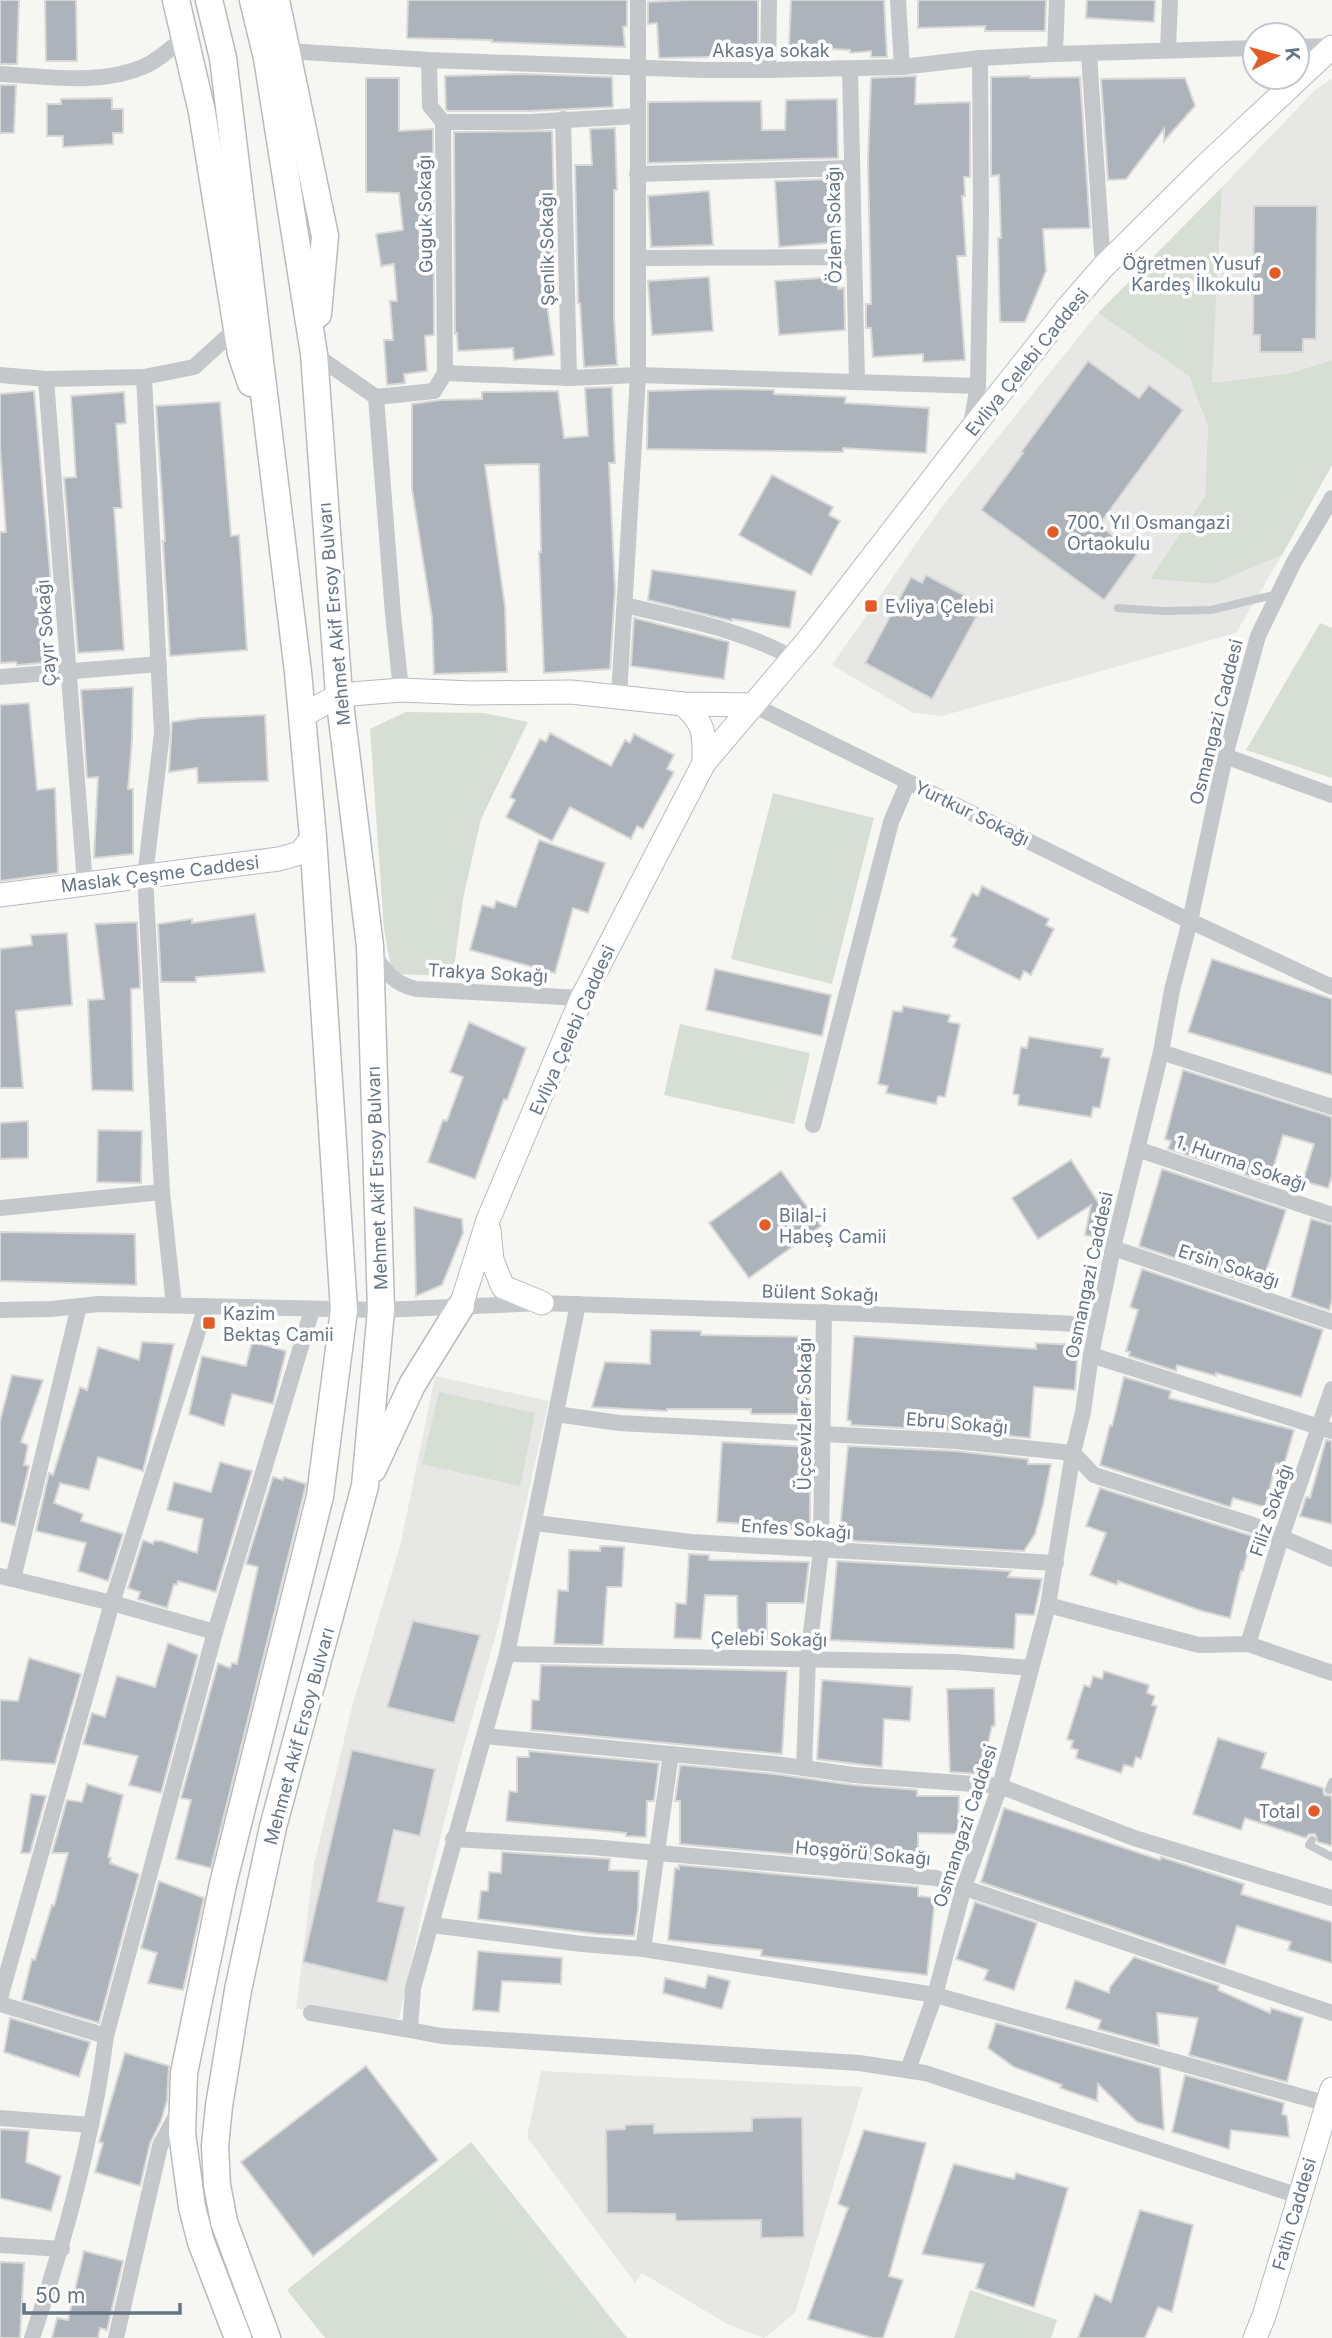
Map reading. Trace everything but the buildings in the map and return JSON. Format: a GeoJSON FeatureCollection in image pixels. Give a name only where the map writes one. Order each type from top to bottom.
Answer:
{"type":"FeatureCollection","features":[{"type":"Feature","properties":{"kind":"main road"},"geometry":{"type":"LineString","coordinates":[[176,0],[202,112],[241,354],[269,433]]}},
{"type":"Feature","properties":{"kind":"main road","name":"Mehmet Akif Ersoy Bulvarı"},"geometry":{"type":"LineString","coordinates":[[209,0],[223,58],[302,716],[313,837],[344,1310],[320,1496],[223,1884],[184,2073],[182,2133],[192,2207],[201,2242],[237,2338]]}},
{"type":"Feature","properties":{"kind":"main road","name":"Mehmet Akif Ersoy Bulvarı"},"geometry":{"type":"LineString","coordinates":[[253,0],[267,58],[314,354],[339,695],[370,946],[382,1310],[365,1486],[274,1827],[238,1990],[219,2106],[215,2146],[217,2185],[224,2222],[267,2338]]}},
{"type":"Feature","properties":{"kind":"main road"},"geometry":{"type":"LineString","coordinates":[[276,0],[325,236],[314,354]]}},
{"type":"Feature","properties":{"kind":"main road"},"geometry":{"type":"LineString","coordinates":[[365,1486],[412,1385],[461,1306]]}},
{"type":"Feature","properties":{"kind":"street"},"geometry":{"type":"LineString","coordinates":[[619,696],[638,375],[638,0]]}},
{"type":"Feature","properties":{"kind":"street"},"geometry":{"type":"LineString","coordinates":[[768,70],[769,0]]}},
{"type":"Feature","properties":{"kind":"street"},"geometry":{"type":"LineString","coordinates":[[898,0],[902,67]]}},
{"type":"Feature","properties":{"kind":"street"},"geometry":{"type":"LineString","coordinates":[[1055,54],[1057,0]]}},
{"type":"Feature","properties":{"kind":"street"},"geometry":{"type":"LineString","coordinates":[[1168,50],[1170,0]]}},
{"type":"Feature","properties":{"kind":"street"},"geometry":{"type":"LineString","coordinates":[[0,74],[92,78],[123,74],[147,66],[184,38]]}},
{"type":"Feature","properties":{"kind":"street"},"geometry":{"type":"LineString","coordinates":[[1311,47],[1332,46]]}},
{"type":"Feature","properties":{"kind":"street","name":"Evliya Çelebi Caddesi"},"geometry":{"type":"LineString","coordinates":[[461,1306],[488,1220],[582,998],[705,763],[793,658],[969,432],[1103,267],[1332,46]]}},
{"type":"Feature","properties":{"kind":"street","name":"Akasya sokak"},"geometry":{"type":"LineString","coordinates":[[287,51],[429,60],[768,70],[902,67],[980,58],[1241,48]]}},
{"type":"Feature","properties":{"kind":"street"},"geometry":{"type":"LineString","coordinates":[[1089,54],[1103,267]]}},
{"type":"Feature","properties":{"kind":"street"},"geometry":{"type":"LineString","coordinates":[[969,432],[978,386],[980,58]]}},
{"type":"Feature","properties":{"kind":"street","name":"Guguk Sokağı"},"geometry":{"type":"LineString","coordinates":[[429,60],[430,106],[443,122],[445,373]]}},
{"type":"Feature","properties":{"kind":"street","name":"Özlem Sokağı"},"geometry":{"type":"LineString","coordinates":[[850,69],[857,381]]}},
{"type":"Feature","properties":{"kind":"street"},"geometry":{"type":"LineString","coordinates":[[443,122],[637,116]]}},
{"type":"Feature","properties":{"kind":"street","name":"Şenlik Sokağı"},"geometry":{"type":"LineString","coordinates":[[563,119],[569,378]]}},
{"type":"Feature","properties":{"kind":"street"},"geometry":{"type":"LineString","coordinates":[[637,174],[852,168]]}},
{"type":"Feature","properties":{"kind":"street"},"geometry":{"type":"LineString","coordinates":[[638,258],[854,257]]}},
{"type":"Feature","properties":{"kind":"street"},"geometry":{"type":"LineString","coordinates":[[0,375],[46,379],[144,377],[194,367],[237,328]]}},
{"type":"Feature","properties":{"kind":"street"},"geometry":{"type":"LineString","coordinates":[[314,354],[376,397],[434,391],[445,373],[569,378],[638,375],[978,386]]}},
{"type":"Feature","properties":{"kind":"street"},"geometry":{"type":"LineString","coordinates":[[144,377],[162,733],[145,876],[162,1192],[174,1305]]}},
{"type":"Feature","properties":{"kind":"street","name":"Çayır Sokağı"},"geometry":{"type":"LineString","coordinates":[[46,379],[85,884]]}},
{"type":"Feature","properties":{"kind":"street"},"geometry":{"type":"LineString","coordinates":[[376,397],[401,690]]}},
{"type":"Feature","properties":{"kind":"street","name":"Osmangazi Caddesi"},"geometry":{"type":"LineString","coordinates":[[908,2070],[935,1995],[964,1887],[1000,1786],[1048,1605],[1073,1452],[1083,1412],[1091,1355],[1113,1248],[1161,1052],[1172,990],[1190,921],[1225,756],[1258,636],[1278,594],[1332,498]]}},
{"type":"Feature","properties":{"kind":"street"},"geometry":{"type":"LineString","coordinates":[[625,605],[712,626],[765,643],[793,658]]}},
{"type":"Feature","properties":{"kind":"street"},"geometry":{"type":"LineString","coordinates":[[0,677],[159,664]]}},
{"type":"Feature","properties":{"kind":"street"},"geometry":{"type":"LineString","coordinates":[[302,716],[339,695],[401,690],[472,693],[572,692],[683,704],[754,705]]}},
{"type":"Feature","properties":{"kind":"street"},"geometry":{"type":"LineString","coordinates":[[683,704],[698,717],[704,730],[705,763]]}},
{"type":"Feature","properties":{"kind":"street","name":"Yurtkur Sokağı"},"geometry":{"type":"LineString","coordinates":[[754,705],[1190,921],[1332,988]]}},
{"type":"Feature","properties":{"kind":"street"},"geometry":{"type":"LineString","coordinates":[[1225,756],[1332,794]]}},
{"type":"Feature","properties":{"kind":"street"},"geometry":{"type":"LineString","coordinates":[[813,1125],[891,822],[908,782]]}},
{"type":"Feature","properties":{"kind":"street","name":"Maslak Çeşme Caddesi"},"geometry":{"type":"LineString","coordinates":[[0,895],[296,855],[307,847],[313,837]]}},
{"type":"Feature","properties":{"kind":"street","name":"Trakya Sokağı"},"geometry":{"type":"LineString","coordinates":[[370,946],[388,976],[405,986],[582,998]]}},
{"type":"Feature","properties":{"kind":"street"},"geometry":{"type":"LineString","coordinates":[[1161,1052],[1332,1107]]}},
{"type":"Feature","properties":{"kind":"street","name":"1. Hurma Sokağı"},"geometry":{"type":"LineString","coordinates":[[1137,1149],[1332,1215]]}},
{"type":"Feature","properties":{"kind":"street"},"geometry":{"type":"LineString","coordinates":[[0,1208],[162,1192]]}},
{"type":"Feature","properties":{"kind":"street"},"geometry":{"type":"LineString","coordinates":[[488,1220],[492,1260],[503,1287],[542,1303]]}},
{"type":"Feature","properties":{"kind":"street","name":"Ersin Sokağı"},"geometry":{"type":"LineString","coordinates":[[1113,1248],[1332,1322]]}},
{"type":"Feature","properties":{"kind":"street","name":"Bülent Sokağı"},"geometry":{"type":"LineString","coordinates":[[0,1310],[99,1304],[382,1310],[542,1303],[824,1312],[1097,1325]]}},
{"type":"Feature","properties":{"kind":"street"},"geometry":{"type":"LineString","coordinates":[[410,2030],[413,1988],[507,1654],[578,1304]]}},
{"type":"Feature","properties":{"kind":"street"},"geometry":{"type":"LineString","coordinates":[[79,1306],[6,1578],[215,1632]]}},
{"type":"Feature","properties":{"kind":"street"},"geometry":{"type":"LineString","coordinates":[[0,1998],[112,1604],[205,1306]]}},
{"type":"Feature","properties":{"kind":"street"},"geometry":{"type":"LineString","coordinates":[[32,2338],[62,2249],[91,2125],[107,2036],[215,1632],[312,1310]]}},
{"type":"Feature","properties":{"kind":"street","name":"Üçcevizler Sokağı"},"geometry":{"type":"LineString","coordinates":[[804,1768],[808,1658],[821,1550],[824,1312]]}},
{"type":"Feature","properties":{"kind":"street"},"geometry":{"type":"LineString","coordinates":[[1091,1355],[1326,1428]]}},
{"type":"Feature","properties":{"kind":"street","name":"Filiz Sokağı"},"geometry":{"type":"LineString","coordinates":[[1248,1644],[1281,1538],[1326,1428],[1332,1389]]}},
{"type":"Feature","properties":{"kind":"street","name":"Ebru Sokağı"},"geometry":{"type":"LineString","coordinates":[[556,1414],[619,1423],[956,1440],[1073,1452]]}},
{"type":"Feature","properties":{"kind":"street"},"geometry":{"type":"LineString","coordinates":[[1073,1452],[1094,1475],[1253,1525],[1332,1559]]}},
{"type":"Feature","properties":{"kind":"street","name":"Enfes Sokağı"},"geometry":{"type":"LineString","coordinates":[[535,1523],[691,1542],[1056,1563]]}},
{"type":"Feature","properties":{"kind":"street"},"geometry":{"type":"LineString","coordinates":[[1048,1605],[1199,1645],[1248,1644],[1332,1673]]}},
{"type":"Feature","properties":{"kind":"street","name":"Çelebi Sokağı"},"geometry":{"type":"LineString","coordinates":[[507,1654],[808,1658],[955,1662],[1031,1668]]}},
{"type":"Feature","properties":{"kind":"street"},"geometry":{"type":"LineString","coordinates":[[485,1736],[854,1775],[1000,1786],[1134,1838],[1332,1898]]}},
{"type":"Feature","properties":{"kind":"street"},"geometry":{"type":"LineString","coordinates":[[643,1949],[671,1754]]}},
{"type":"Feature","properties":{"kind":"street","name":"Hoşgörü Sokağı"},"geometry":{"type":"LineString","coordinates":[[453,1839],[657,1853],[936,1878],[1332,2013]]}},
{"type":"Feature","properties":{"kind":"street"},"geometry":{"type":"LineString","coordinates":[[432,1925],[643,1949],[935,1995],[1329,2105]]}},
{"type":"Feature","properties":{"kind":"street"},"geometry":{"type":"LineString","coordinates":[[0,2004],[107,2036]]}},
{"type":"Feature","properties":{"kind":"street"},"geometry":{"type":"LineString","coordinates":[[311,2013],[441,2036],[859,2063],[925,2073],[1299,2196]]}},
{"type":"Feature","properties":{"kind":"street"},"geometry":{"type":"LineString","coordinates":[[116,2338],[160,2147],[182,2103]]}},
{"type":"Feature","properties":{"kind":"street","name":"Fatih Caddesi"},"geometry":{"type":"LineString","coordinates":[[1255,2338],[1329,2105]]}},
{"type":"Feature","properties":{"kind":"street"},"geometry":{"type":"LineString","coordinates":[[0,2118],[91,2125]]}},
{"type":"Feature","properties":{"kind":"street"},"geometry":{"type":"LineString","coordinates":[[0,2245],[62,2249]]}},
{"type":"Feature","properties":{"kind":"lane"},"geometry":{"type":"LineString","coordinates":[[1118,608],[1211,610],[1278,594]]}},
{"type":"Feature","properties":{"kind":"lane"},"geometry":{"type":"LineString","coordinates":[[1311,1839],[1309,1845],[1332,1857]]}},
{"type":"Feature","properties":{"kind":"shaded area","name":"Öğretmen Yusuf Kardeş İlkokulu"},"geometry":{"type":"Polygon","coordinates":[[[1332,79],[1332,360],[1291,373],[1212,383],[1222,187],[1316,89],[1332,79]]]}},
{"type":"Feature","properties":{"kind":"shaded area"},"geometry":{"type":"Polygon","coordinates":[[[1222,187],[1212,383],[1291,373],[1332,360],[1332,465],[1282,555],[1214,584],[1150,579],[1205,496],[1208,426],[1189,376],[1098,313],[1222,187]]]}},
{"type":"Feature","properties":{"kind":"shaded area","name":"700. Yıl Osmangazi Ortaokulu"},"geometry":{"type":"Polygon","coordinates":[[[1098,313],[1189,376],[1208,426],[1205,496],[1150,579],[1214,584],[1282,555],[1236,633],[942,716],[913,713],[832,665],[940,509],[1098,313]]]}},
{"type":"Feature","properties":{"kind":"shaded area"},"geometry":{"type":"Polygon","coordinates":[[[1320,623],[1332,628],[1332,778],[1246,750],[1320,623]]]}},
{"type":"Feature","properties":{"kind":"shaded area"},"geometry":{"type":"Polygon","coordinates":[[[406,712],[484,713],[528,722],[481,819],[463,899],[453,976],[392,974],[384,929],[370,729],[406,712]]]}},
{"type":"Feature","properties":{"kind":"shaded area"},"geometry":{"type":"Polygon","coordinates":[[[773,793],[874,818],[832,984],[731,959],[773,793]]]}},
{"type":"Feature","properties":{"kind":"shaded area"},"geometry":{"type":"Polygon","coordinates":[[[680,1024],[810,1053],[794,1124],[664,1095],[680,1024]]]}},
{"type":"Feature","properties":{"kind":"shaded area"},"geometry":{"type":"Polygon","coordinates":[[[435,1376],[549,1401],[497,1631],[458,1767],[399,2019],[296,2009],[314,1864],[352,1707],[401,1542],[435,1376]]]}},
{"type":"Feature","properties":{"kind":"shaded area"},"geometry":{"type":"Polygon","coordinates":[[[439,1392],[535,1413],[520,1486],[422,1464],[439,1392]]]}},
{"type":"Feature","properties":{"kind":"shaded area"},"geometry":{"type":"Polygon","coordinates":[[[541,2071],[863,2087],[795,2313],[764,2338],[727,2324],[642,2273],[635,2283],[527,2137],[541,2071]]]}},
{"type":"Feature","properties":{"kind":"shaded area"},"geometry":{"type":"Polygon","coordinates":[[[471,2142],[627,2338],[325,2338],[287,2290],[471,2142]]]}},
{"type":"Feature","properties":{"kind":"shaded area"},"geometry":{"type":"Polygon","coordinates":[[[970,2290],[1057,2320],[1051,2338],[954,2338],[970,2290]]]}},
{"type":"Feature","properties":{"kind":"place","name":"Öğretmen Yusuf Kardeş İlkokulu"},"geometry":{"type":"Point","coordinates":[1275,273]}},
{"type":"Feature","properties":{"kind":"place","name":"700. Yıl Osmangazi Ortaokulu"},"geometry":{"type":"Point","coordinates":[1053,532]}},
{"type":"Feature","properties":{"kind":"place","name":"Evliya Çelebi"},"geometry":{"type":"Point","coordinates":[871,606]}},
{"type":"Feature","properties":{"kind":"place","name":"Bilal-i Habeş Camii"},"geometry":{"type":"Point","coordinates":[765,1225]}},
{"type":"Feature","properties":{"kind":"place","name":"Kazim Bektaş Camii"},"geometry":{"type":"Point","coordinates":[209,1323]}},
{"type":"Feature","properties":{"kind":"place","name":"Total"},"geometry":{"type":"Point","coordinates":[1314,1811]}}]}
